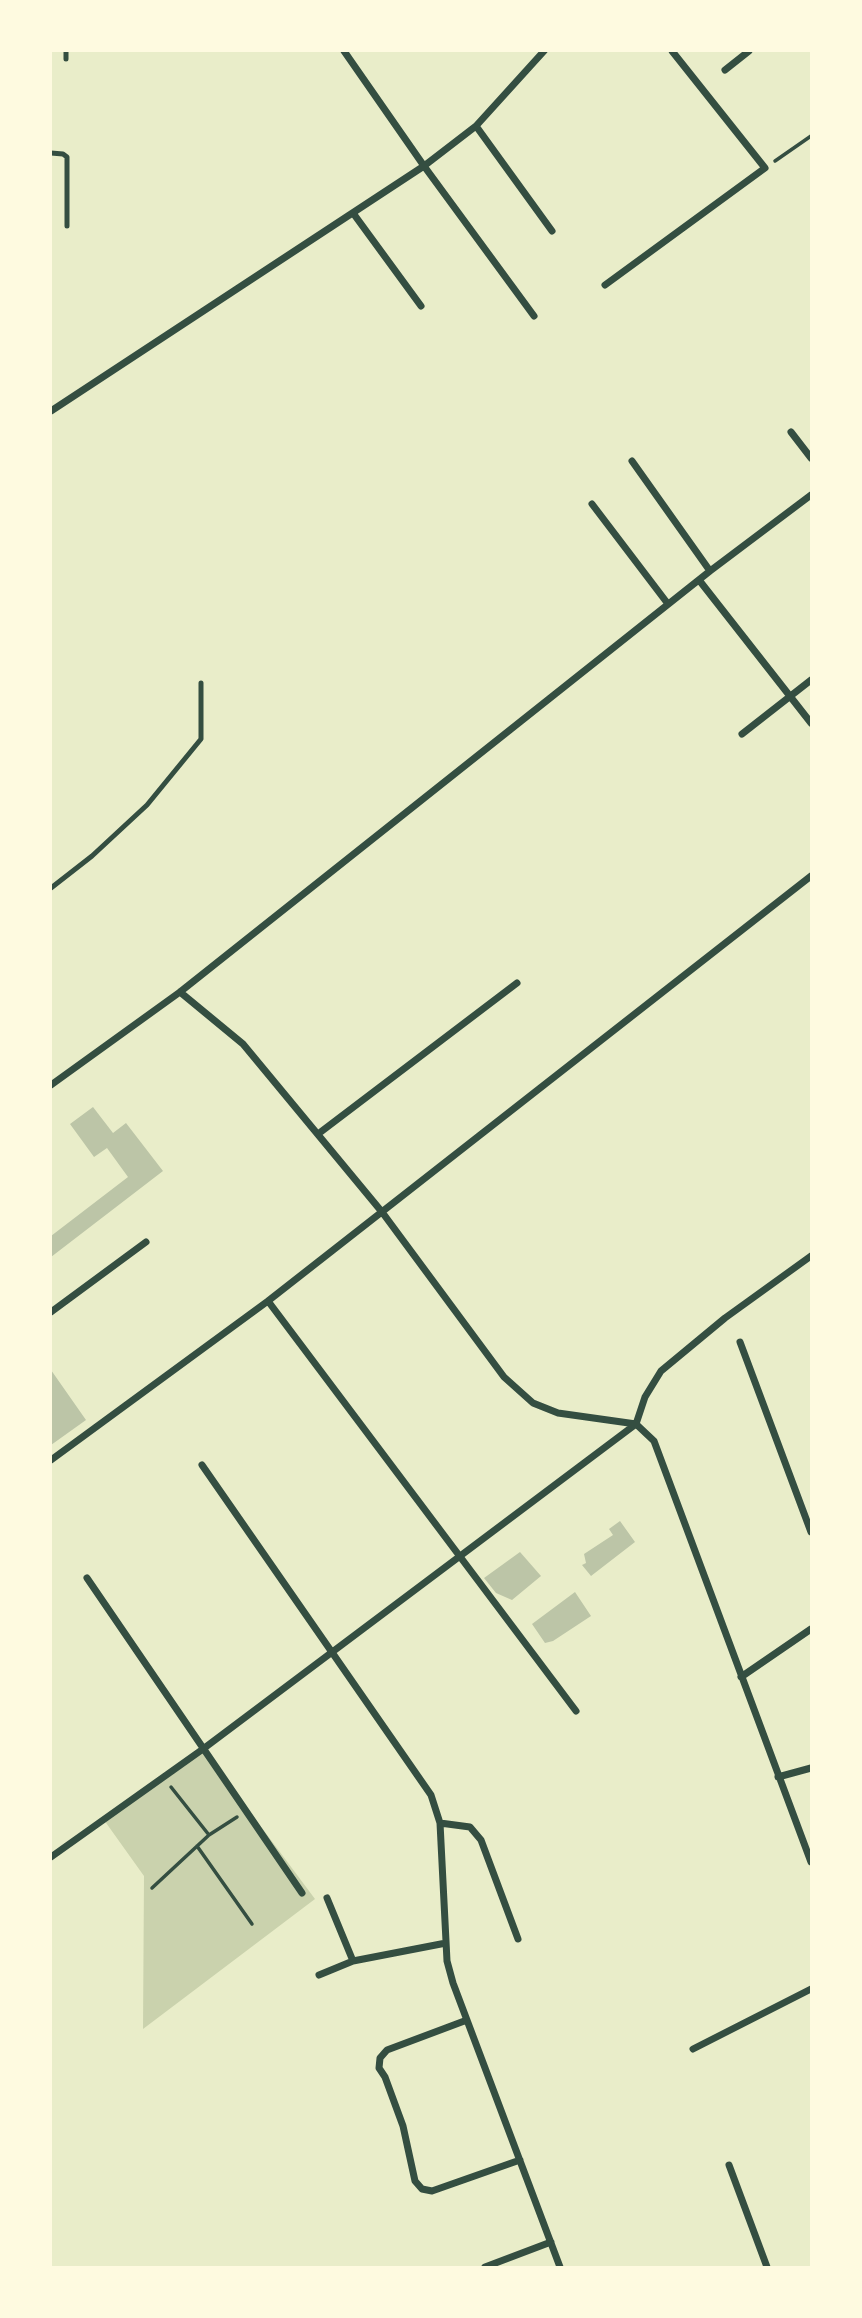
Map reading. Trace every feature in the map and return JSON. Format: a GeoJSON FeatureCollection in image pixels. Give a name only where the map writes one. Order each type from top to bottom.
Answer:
{"type":"FeatureCollection","features":[{"type":"Feature","properties":{"kind":"street"},"geometry":{"type":"LineString","coordinates":[[344,51],[534,316]]}},
{"type":"Feature","properties":{"kind":"street"},"geometry":{"type":"LineString","coordinates":[[51,411],[424,166],[477,126],[544,51]]}},
{"type":"Feature","properties":{"kind":"street"},"geometry":{"type":"LineString","coordinates":[[605,285],[765,168],[672,51]]}},
{"type":"Feature","properties":{"kind":"street"},"geometry":{"type":"LineString","coordinates":[[725,70],[749,51]]}},
{"type":"Feature","properties":{"kind":"street"},"geometry":{"type":"LineString","coordinates":[[477,126],[552,231]]}},
{"type":"Feature","properties":{"kind":"street"},"geometry":{"type":"LineString","coordinates":[[353,213],[421,306]]}},
{"type":"Feature","properties":{"kind":"street"},"geometry":{"type":"LineString","coordinates":[[791,432],[811,458]]}},
{"type":"Feature","properties":{"kind":"street"},"geometry":{"type":"LineString","coordinates":[[632,461],[710,571]]}},
{"type":"Feature","properties":{"kind":"street"},"geometry":{"type":"LineString","coordinates":[[51,1085],[180,992],[668,604],[811,495]]}},
{"type":"Feature","properties":{"kind":"street"},"geometry":{"type":"LineString","coordinates":[[592,505],[668,604]]}},
{"type":"Feature","properties":{"kind":"street"},"geometry":{"type":"LineString","coordinates":[[699,580],[792,695],[811,723]]}},
{"type":"Feature","properties":{"kind":"street"},"geometry":{"type":"LineString","coordinates":[[742,734],[811,680]]}},
{"type":"Feature","properties":{"kind":"street"},"geometry":{"type":"LineString","coordinates":[[51,1460],[268,1301],[811,876]]}},
{"type":"Feature","properties":{"kind":"street"},"geometry":{"type":"LineString","coordinates":[[318,1134],[517,983]]}},
{"type":"Feature","properties":{"kind":"street"},"geometry":{"type":"LineString","coordinates":[[180,992],[243,1044],[382,1212],[504,1377],[533,1403],[558,1413],[636,1424],[654,1441],[811,1862]]}},
{"type":"Feature","properties":{"kind":"street"},"geometry":{"type":"LineString","coordinates":[[51,1312],[146,1242]]}},
{"type":"Feature","properties":{"kind":"street"},"geometry":{"type":"LineString","coordinates":[[51,1857],[203,1749],[636,1424],[645,1397],[661,1371],[725,1318],[811,1256]]}},
{"type":"Feature","properties":{"kind":"street"},"geometry":{"type":"LineString","coordinates":[[268,1301],[576,1711]]}},
{"type":"Feature","properties":{"kind":"street"},"geometry":{"type":"LineString","coordinates":[[740,1342],[811,1532]]}},
{"type":"Feature","properties":{"kind":"street"},"geometry":{"type":"LineString","coordinates":[[202,1465],[431,1796],[440,1823],[447,1961],[560,2267]]}},
{"type":"Feature","properties":{"kind":"street"},"geometry":{"type":"LineString","coordinates":[[87,1578],[302,1894]]}},
{"type":"Feature","properties":{"kind":"street"},"geometry":{"type":"LineString","coordinates":[[741,1677],[811,1629]]}},
{"type":"Feature","properties":{"kind":"street"},"geometry":{"type":"LineString","coordinates":[[778,1777],[811,1768]]}},
{"type":"Feature","properties":{"kind":"street"},"geometry":{"type":"LineString","coordinates":[[440,1823],[470,1827],[481,1840],[518,1939]]}},
{"type":"Feature","properties":{"kind":"street"},"geometry":{"type":"LineString","coordinates":[[327,1898],[354,1961]]}},
{"type":"Feature","properties":{"kind":"street"},"geometry":{"type":"LineString","coordinates":[[319,1975],[354,1961],[446,1943]]}},
{"type":"Feature","properties":{"kind":"street"},"geometry":{"type":"LineString","coordinates":[[693,2049],[811,1989]]}},
{"type":"Feature","properties":{"kind":"street"},"geometry":{"type":"LineString","coordinates":[[467,2020],[387,2050],[380,2057],[379,2068],[385,2077],[403,2126],[415,2181],[422,2189],[432,2190],[520,2160]]}},
{"type":"Feature","properties":{"kind":"street"},"geometry":{"type":"LineString","coordinates":[[729,2165],[767,2267]]}},
{"type":"Feature","properties":{"kind":"street"},"geometry":{"type":"LineString","coordinates":[[485,2267],[551,2242]]}},
{"type":"Feature","properties":{"kind":"lane"},"geometry":{"type":"LineString","coordinates":[[66,51],[66,59]]}},
{"type":"Feature","properties":{"kind":"lane"},"geometry":{"type":"LineString","coordinates":[[51,153],[63,154],[67,158],[67,226]]}},
{"type":"Feature","properties":{"kind":"lane"},"geometry":{"type":"LineString","coordinates":[[51,888],[92,856],[147,805],[201,739],[201,683]]}},
{"type":"Feature","properties":{"kind":"path"},"geometry":{"type":"LineString","coordinates":[[765,168],[811,136]]}},
{"type":"Feature","properties":{"kind":"path"},"geometry":{"type":"LineString","coordinates":[[163,1778],[209,1835]]}},
{"type":"Feature","properties":{"kind":"path"},"geometry":{"type":"LineString","coordinates":[[152,1888],[209,1835],[246,1811]]}},
{"type":"Feature","properties":{"kind":"path"},"geometry":{"type":"LineString","coordinates":[[197,1846],[253,1924]]}},
{"type":"Feature","properties":{"kind":"green space"},"geometry":{"type":"Polygon","coordinates":[[[203,1749],[315,1899],[143,2029],[144,1876],[104,1820],[203,1749]]]}},
{"type":"Feature","properties":{"kind":"building"},"geometry":{"type":"Polygon","coordinates":[[[93,1107],[113,1133],[126,1123],[163,1171],[51,1257],[51,1236],[128,1177],[107,1148],[94,1157],[70,1124],[93,1107]]]}},
{"type":"Feature","properties":{"kind":"building"},"geometry":{"type":"Polygon","coordinates":[[[51,1370],[86,1420],[51,1445],[51,1370]]]}},
{"type":"Feature","properties":{"kind":"building"},"geometry":{"type":"Polygon","coordinates":[[[620,1521],[635,1542],[591,1576],[582,1565],[586,1563],[584,1554],[613,1535],[609,1529],[620,1521]]]}},
{"type":"Feature","properties":{"kind":"building"},"geometry":{"type":"Polygon","coordinates":[[[520,1552],[541,1576],[512,1600],[496,1593],[484,1578],[520,1552]]]}},
{"type":"Feature","properties":{"kind":"building"},"geometry":{"type":"Polygon","coordinates":[[[575,1592],[591,1616],[553,1641],[545,1643],[532,1624],[575,1592]]]}}]}
